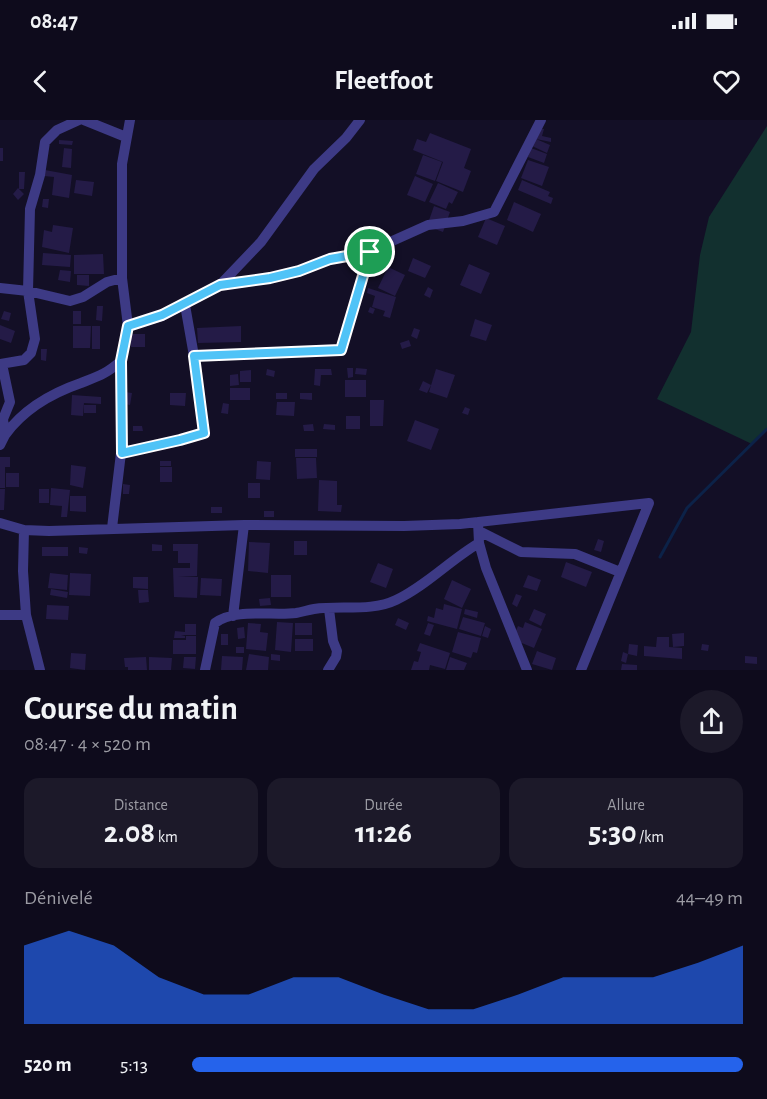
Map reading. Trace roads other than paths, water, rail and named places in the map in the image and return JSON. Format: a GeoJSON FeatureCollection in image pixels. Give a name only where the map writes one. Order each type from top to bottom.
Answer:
{"type":"FeatureCollection","features":[{"type":"Feature","properties":{"kind":"street"},"geometry":{"type":"LineString","coordinates":[[3,440],[3,419],[10,402],[1,364],[24,360],[32,353],[35,339],[28,291],[30,209],[40,175],[45,142],[57,130],[79,120]]}},
{"type":"Feature","properties":{"kind":"street"},"geometry":{"type":"LineString","coordinates":[[84,120],[126,137]]}},
{"type":"Feature","properties":{"kind":"street"},"geometry":{"type":"LineString","coordinates":[[112,528],[122,453],[121,361],[128,326],[122,278],[122,181],[130,120]]}},
{"type":"Feature","properties":{"kind":"street"},"geometry":{"type":"LineString","coordinates":[[128,326],[185,305],[220,285],[261,242],[314,169],[346,138],[360,120]]}},
{"type":"Feature","properties":{"kind":"street"},"geometry":{"type":"LineString","coordinates":[[220,285],[270,278],[299,271],[330,259],[370,252],[428,225],[463,221],[494,212],[542,120]]}},
{"type":"Feature","properties":{"kind":"street"},"geometry":{"type":"LineString","coordinates":[[194,356],[341,350],[370,252]]}},
{"type":"Feature","properties":{"kind":"street"},"geometry":{"type":"LineString","coordinates":[[0,288],[76,300],[107,282],[122,278]]}},
{"type":"Feature","properties":{"kind":"street"},"geometry":{"type":"LineString","coordinates":[[122,453],[204,433],[185,305]]}},
{"type":"Feature","properties":{"kind":"street"},"geometry":{"type":"LineString","coordinates":[[3,440],[14,422],[24,413],[59,392],[106,374],[121,361]]}},
{"type":"Feature","properties":{"kind":"street"},"geometry":{"type":"LineString","coordinates":[[0,523],[24,530],[49,531],[244,525],[478,527],[649,503],[581,670]]}},
{"type":"Feature","properties":{"kind":"street"},"geometry":{"type":"LineString","coordinates":[[233,616],[244,525]]}},
{"type":"Feature","properties":{"kind":"street"},"geometry":{"type":"LineString","coordinates":[[478,527],[479,543],[486,568],[527,670]]}},
{"type":"Feature","properties":{"kind":"street"},"geometry":{"type":"LineString","coordinates":[[478,527],[521,552],[575,554],[620,572]]}},
{"type":"Feature","properties":{"kind":"street"},"geometry":{"type":"LineString","coordinates":[[24,530],[23,571],[26,615],[40,670]]}},
{"type":"Feature","properties":{"kind":"street"},"geometry":{"type":"LineString","coordinates":[[205,670],[215,623],[222,618],[359,607],[395,601],[479,543]]}},
{"type":"Feature","properties":{"kind":"street"},"geometry":{"type":"LineString","coordinates":[[328,670],[337,651],[333,641],[329,609]]}},
{"type":"Feature","properties":{"kind":"street"},"geometry":{"type":"LineString","coordinates":[[0,615],[26,615]]}},
{"type":"Feature","properties":{"kind":"waterway"},"geometry":{"type":"LineString","coordinates":[[660,557],[687,508],[767,429]]}}]}
